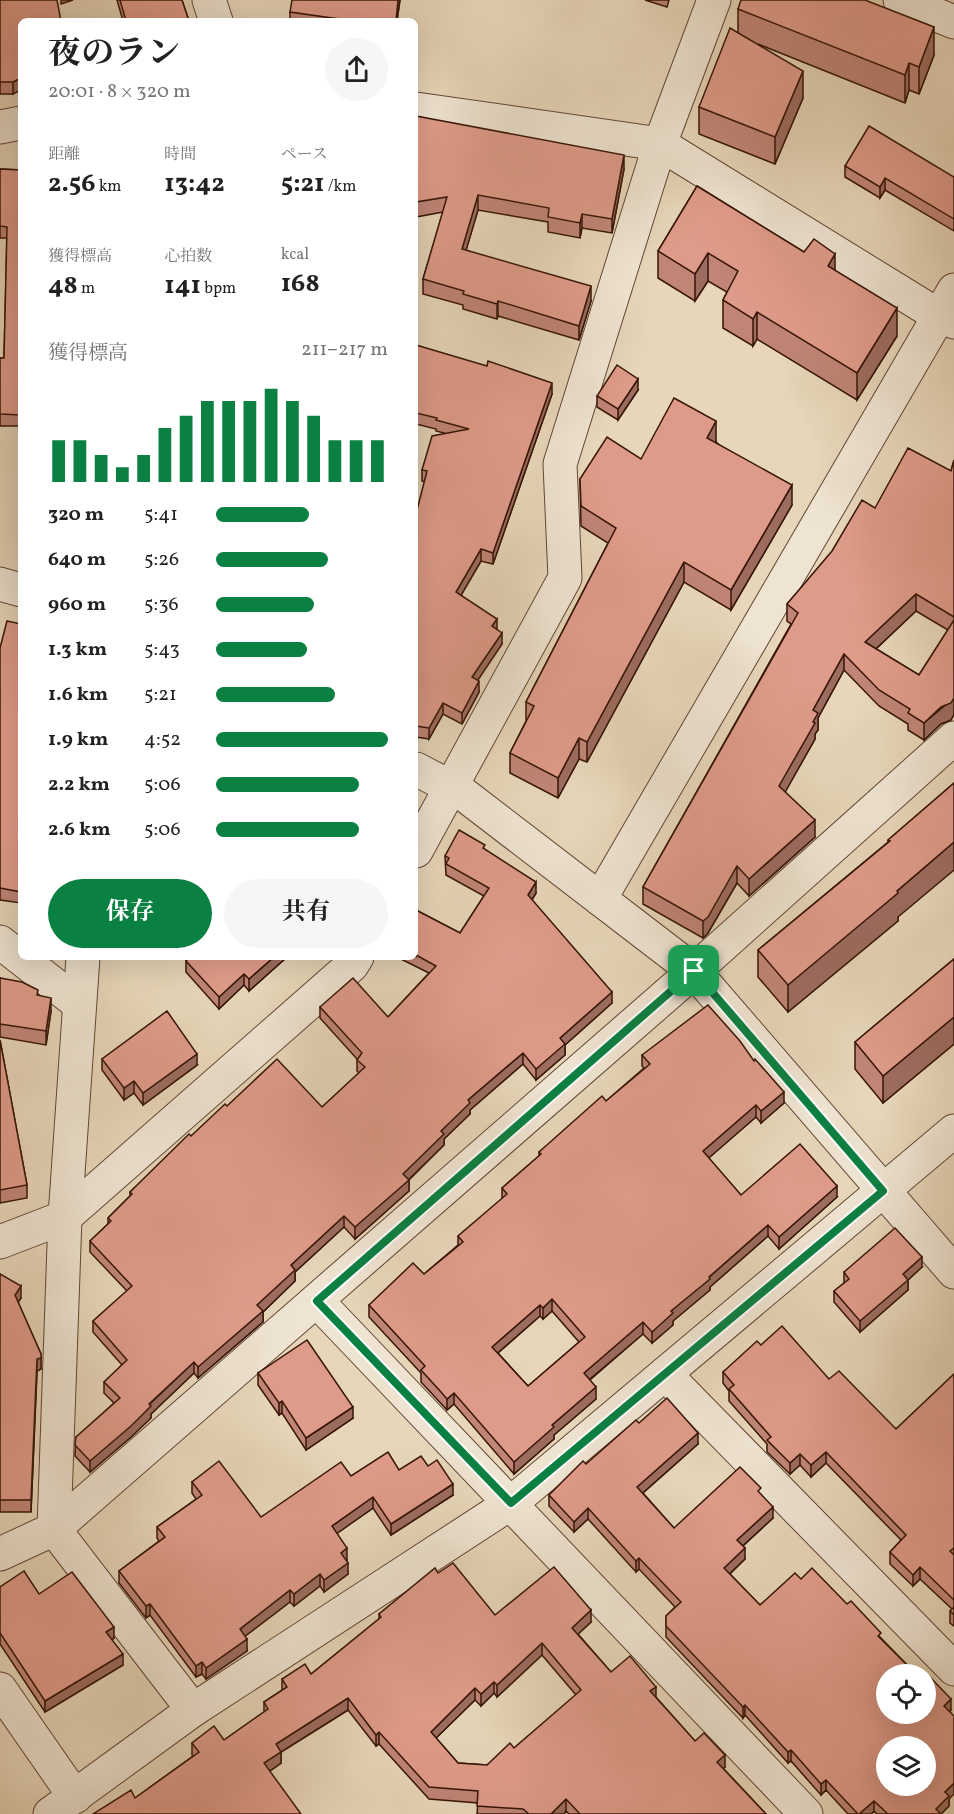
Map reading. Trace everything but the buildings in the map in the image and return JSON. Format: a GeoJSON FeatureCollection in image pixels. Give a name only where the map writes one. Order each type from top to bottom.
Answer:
{"type":"FeatureCollection","features":[{"type":"Feature","properties":{"kind":"street"},"geometry":{"type":"LineString","coordinates":[[209,0],[215,18]]}},
{"type":"Feature","properties":{"kind":"street"},"geometry":{"type":"LineString","coordinates":[[418,847],[566,578],[561,464],[660,144],[714,0]]}},
{"type":"Feature","properties":{"kind":"street"},"geometry":{"type":"LineString","coordinates":[[900,0],[954,22]]}},
{"type":"Feature","properties":{"kind":"street"},"geometry":{"type":"LineString","coordinates":[[418,109],[660,144],[949,309],[600,899]]}},
{"type":"Feature","properties":{"kind":"street"},"geometry":{"type":"LineString","coordinates":[[0,127],[18,124]]}},
{"type":"Feature","properties":{"kind":"street"},"geometry":{"type":"LineString","coordinates":[[0,584],[18,589]]}},
{"type":"Feature","properties":{"kind":"street"},"geometry":{"type":"LineString","coordinates":[[0,1554],[54,1529],[694,971],[954,738]]}},
{"type":"Feature","properties":{"kind":"street"},"geometry":{"type":"LineString","coordinates":[[418,770],[462,794],[694,971],[954,1272]]}},
{"type":"Feature","properties":{"kind":"street"},"geometry":{"type":"LineString","coordinates":[[0,942],[18,956]]}},
{"type":"Feature","properties":{"kind":"street"},"geometry":{"type":"LineString","coordinates":[[23,960],[80,1004]]}},
{"type":"Feature","properties":{"kind":"street"},"geometry":{"type":"LineString","coordinates":[[83,960],[65,1217],[54,1529],[193,1710]]}},
{"type":"Feature","properties":{"kind":"street"},"geometry":{"type":"LineString","coordinates":[[0,1242],[65,1217],[355,960]]}},
{"type":"Feature","properties":{"kind":"street"},"geometry":{"type":"LineString","coordinates":[[0,1689],[63,1806],[193,1710],[511,1503],[954,1131]]}},
{"type":"Feature","properties":{"kind":"street"},"geometry":{"type":"LineString","coordinates":[[317,1301],[806,1814]]}},
{"type":"Feature","properties":{"kind":"street"},"geometry":{"type":"LineString","coordinates":[[665,1374],[954,1669]]}},
{"type":"Feature","properties":{"kind":"route"},"geometry":{"type":"LineString","coordinates":[[694,971],[883,1191],[511,1503],[317,1301],[694,971]]}}]}
